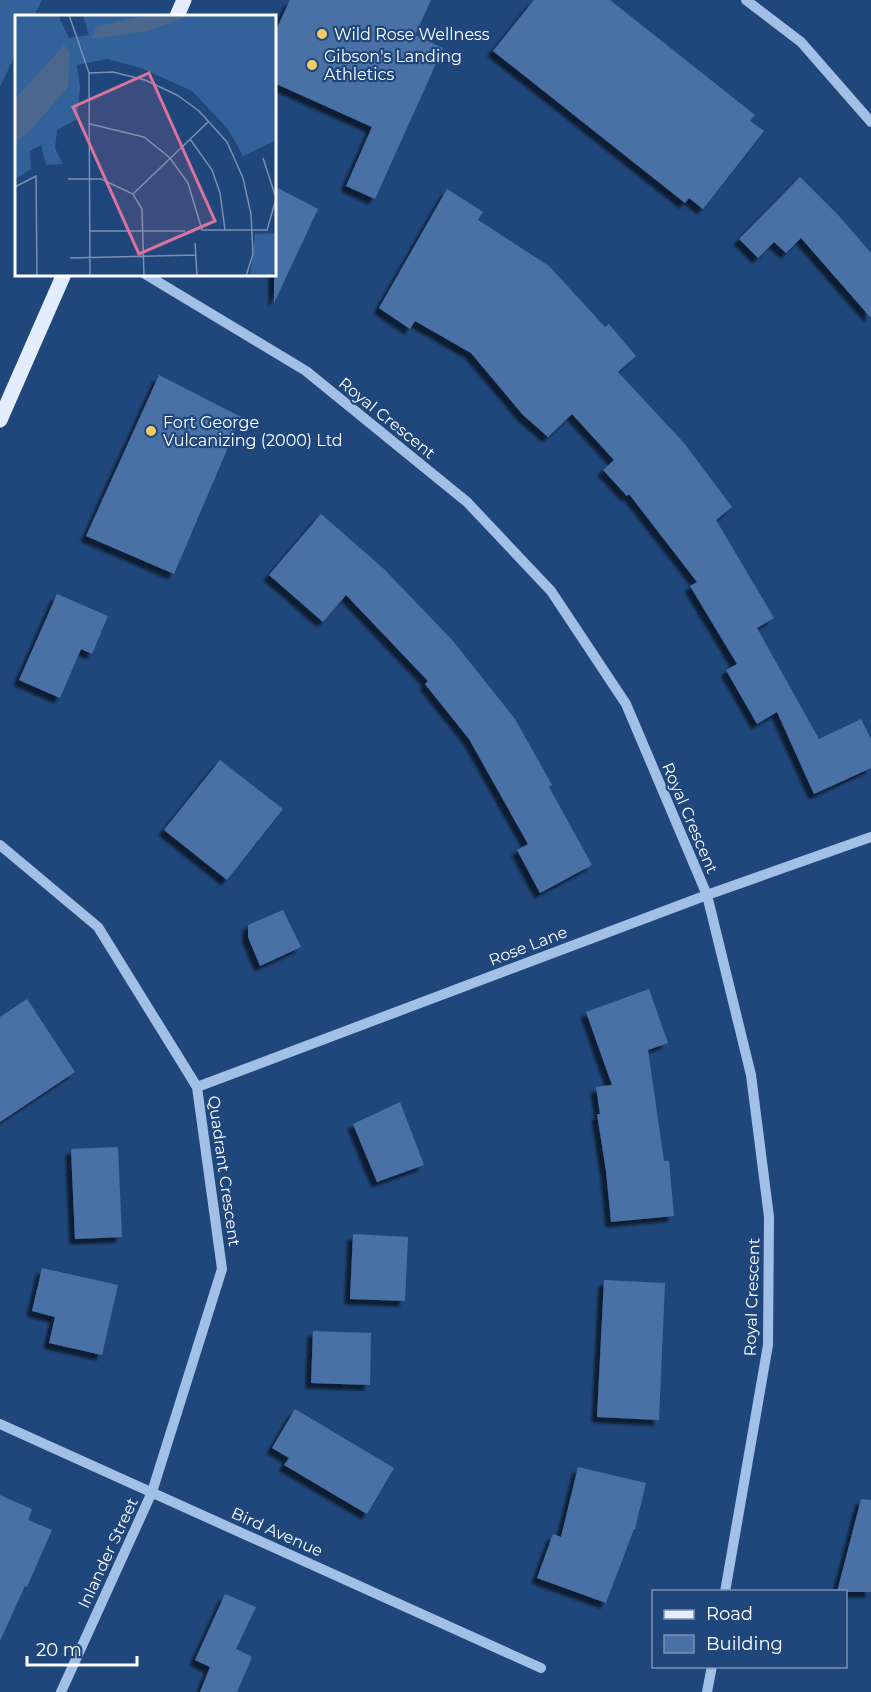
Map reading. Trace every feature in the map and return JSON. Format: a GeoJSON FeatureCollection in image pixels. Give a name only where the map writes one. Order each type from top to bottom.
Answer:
{"type":"FeatureCollection","features":[{"type":"Feature","properties":{"kind":"main road"},"geometry":{"type":"LineString","coordinates":[[177,15],[184,0]]}},
{"type":"Feature","properties":{"kind":"main road"},"geometry":{"type":"LineString","coordinates":[[0,420],[63,276]]}},
{"type":"Feature","properties":{"kind":"street"},"geometry":{"type":"LineString","coordinates":[[746,0],[801,42],[871,122]]}},
{"type":"Feature","properties":{"kind":"street","name":"Royal Crescent"},"geometry":{"type":"LineString","coordinates":[[148,276],[306,372],[466,502],[551,591],[626,704],[706,895],[751,1075],[769,1217],[768,1345],[725,1590]]}},
{"type":"Feature","properties":{"kind":"street","name":"Rose Lane"},"geometry":{"type":"LineString","coordinates":[[197,1088],[706,895],[871,837]]}},
{"type":"Feature","properties":{"kind":"street","name":"Quadrant Crescent"},"geometry":{"type":"LineString","coordinates":[[0,845],[98,927],[197,1088],[222,1269],[152,1492]]}},
{"type":"Feature","properties":{"kind":"street","name":"Bird Avenue"},"geometry":{"type":"LineString","coordinates":[[0,1424],[541,1668]]}},
{"type":"Feature","properties":{"kind":"street","name":"Inlander Street"},"geometry":{"type":"LineString","coordinates":[[61,1692],[152,1492]]}},
{"type":"Feature","properties":{"kind":"street"},"geometry":{"type":"LineString","coordinates":[[707,1692],[712,1668]]}},
{"type":"Feature","properties":{"kind":"shaded area"},"geometry":{"type":"Polygon","coordinates":[[[0,0],[42,0],[34,15],[15,15],[15,55],[0,87],[0,0]]]}},
{"type":"Feature","properties":{"kind":"building"},"geometry":{"type":"Polygon","coordinates":[[[290,0],[431,0],[415,35],[443,48],[375,199],[346,186],[372,127],[276,84],[276,30],[290,0]]]}},
{"type":"Feature","properties":{"kind":"building"},"geometry":{"type":"Polygon","coordinates":[[[534,0],[610,0],[755,115],[750,121],[764,131],[703,209],[689,198],[685,203],[493,51],[534,0]]]}},
{"type":"Feature","properties":{"kind":"building"},"geometry":{"type":"Polygon","coordinates":[[[800,177],[839,216],[871,253],[871,318],[801,238],[786,253],[774,242],[758,258],[739,239],[800,177]]]}},
{"type":"Feature","properties":{"kind":"building"},"geometry":{"type":"Polygon","coordinates":[[[276,187],[318,209],[274,303],[274,276],[276,276],[276,187]]]}},
{"type":"Feature","properties":{"kind":"building"},"geometry":{"type":"Polygon","coordinates":[[[447,189],[483,212],[478,220],[549,266],[605,327],[609,324],[636,356],[618,372],[684,443],[732,507],[716,520],[774,618],[757,628],[819,739],[861,719],[871,739],[871,768],[814,794],[777,712],[757,724],[726,670],[737,664],[690,586],[697,582],[629,494],[627,496],[603,470],[614,460],[572,414],[548,437],[523,415],[471,353],[415,321],[410,329],[379,308],[447,189]]]}},
{"type":"Feature","properties":{"kind":"building"},"geometry":{"type":"Polygon","coordinates":[[[159,375],[241,417],[174,574],[86,536],[159,375]]]}},
{"type":"Feature","properties":{"kind":"building"},"geometry":{"type":"Polygon","coordinates":[[[321,514],[384,569],[453,641],[515,719],[552,785],[549,787],[592,865],[540,893],[517,850],[528,844],[469,739],[425,684],[428,681],[346,595],[323,622],[269,575],[321,514]]]}},
{"type":"Feature","properties":{"kind":"building"},"geometry":{"type":"Polygon","coordinates":[[[57,594],[108,616],[92,654],[81,649],[60,698],[19,680],[57,594]]]}},
{"type":"Feature","properties":{"kind":"building"},"geometry":{"type":"Polygon","coordinates":[[[220,760],[283,809],[227,880],[164,830],[220,760]]]}},
{"type":"Feature","properties":{"kind":"building"},"geometry":{"type":"Polygon","coordinates":[[[283,910],[301,947],[260,966],[248,937],[248,925],[283,910]]]}},
{"type":"Feature","properties":{"kind":"building"},"geometry":{"type":"Polygon","coordinates":[[[649,989],[668,1043],[648,1050],[664,1161],[669,1161],[674,1216],[611,1222],[597,1114],[600,1114],[596,1087],[612,1085],[586,1012],[649,989]]]}},
{"type":"Feature","properties":{"kind":"building"},"geometry":{"type":"Polygon","coordinates":[[[27,999],[75,1072],[0,1122],[0,1017],[27,999]]]}},
{"type":"Feature","properties":{"kind":"building"},"geometry":{"type":"Polygon","coordinates":[[[400,1102],[424,1165],[377,1182],[353,1124],[400,1102]]]}},
{"type":"Feature","properties":{"kind":"building"},"geometry":{"type":"Polygon","coordinates":[[[118,1147],[122,1237],[75,1239],[71,1149],[118,1147]]]}},
{"type":"Feature","properties":{"kind":"building"},"geometry":{"type":"Polygon","coordinates":[[[353,1234],[408,1237],[405,1301],[350,1299],[353,1234]]]}},
{"type":"Feature","properties":{"kind":"building"},"geometry":{"type":"Polygon","coordinates":[[[42,1268],[118,1285],[102,1355],[49,1343],[55,1317],[32,1311],[42,1268]]]}},
{"type":"Feature","properties":{"kind":"building"},"geometry":{"type":"Polygon","coordinates":[[[604,1280],[665,1283],[659,1420],[597,1417],[604,1280]]]}},
{"type":"Feature","properties":{"kind":"building"},"geometry":{"type":"Polygon","coordinates":[[[313,1331],[371,1333],[370,1385],[311,1383],[313,1331]]]}},
{"type":"Feature","properties":{"kind":"building"},"geometry":{"type":"Polygon","coordinates":[[[295,1409],[394,1468],[367,1514],[284,1465],[289,1458],[272,1448],[295,1409]]]}},
{"type":"Feature","properties":{"kind":"building"},"geometry":{"type":"Polygon","coordinates":[[[578,1467],[646,1483],[635,1529],[606,1603],[537,1578],[553,1534],[561,1537],[578,1467]]]}},
{"type":"Feature","properties":{"kind":"building"},"geometry":{"type":"Polygon","coordinates":[[[0,1495],[32,1509],[28,1520],[52,1530],[0,1641],[0,1495]]]}},
{"type":"Feature","properties":{"kind":"building"},"geometry":{"type":"Polygon","coordinates":[[[861,1499],[871,1500],[871,1592],[838,1590],[861,1499]]]}},
{"type":"Feature","properties":{"kind":"building"},"geometry":{"type":"Polygon","coordinates":[[[225,1594],[256,1607],[236,1649],[252,1657],[237,1692],[200,1692],[210,1667],[195,1660],[225,1594]]]}},
{"type":"Feature","properties":{"kind":"place","name":"Wild Rose Wellness"},"geometry":{"type":"Point","coordinates":[322,34]}},
{"type":"Feature","properties":{"kind":"place","name":"Gibson's Landing Athletics"},"geometry":{"type":"Point","coordinates":[312,65]}},
{"type":"Feature","properties":{"kind":"place","name":"Fort George Vulcanizing (2000) Ltd"},"geometry":{"type":"Point","coordinates":[151,431]}}]}
